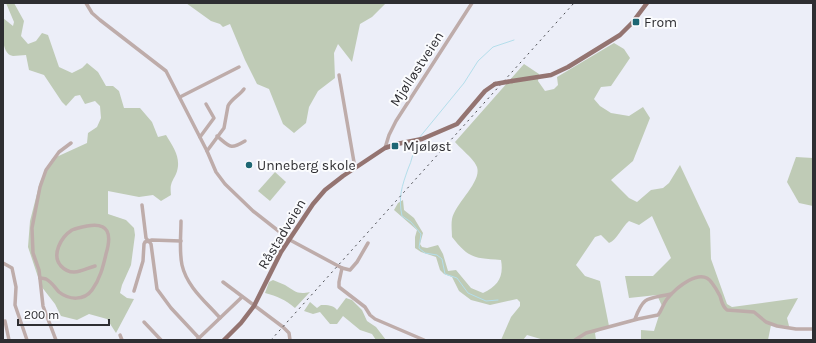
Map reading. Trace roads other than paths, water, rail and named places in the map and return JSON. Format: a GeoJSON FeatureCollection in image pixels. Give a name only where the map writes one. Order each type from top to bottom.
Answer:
{"type":"FeatureCollection","features":[{"type":"Feature","properties":{"kind":"main road","name":"Råstadveien"},"geometry":{"type":"LineString","coordinates":[[224,340],[254,306],[277,259],[320,196],[334,182],[385,148],[422,139],[457,124],[485,91],[495,84],[551,75],[568,67],[620,35],[632,24],[647,3]]}},
{"type":"Feature","properties":{"kind":"street"},"geometry":{"type":"LineString","coordinates":[[86,3],[92,13],[100,20],[166,71],[207,151],[216,172],[225,184],[253,211],[290,240],[342,268],[350,270],[357,262],[368,243]]}},
{"type":"Feature","properties":{"kind":"street","name":"Mjølløstveien"},"geometry":{"type":"LineString","coordinates":[[385,148],[389,135],[396,121],[472,3]]}},
{"type":"Feature","properties":{"kind":"street"},"geometry":{"type":"LineString","coordinates":[[180,97],[239,67]]}},
{"type":"Feature","properties":{"kind":"street"},"geometry":{"type":"LineString","coordinates":[[339,75],[355,168]]}},
{"type":"Feature","properties":{"kind":"street"},"geometry":{"type":"LineString","coordinates":[[207,151],[224,128],[229,103],[240,95],[244,89]]}},
{"type":"Feature","properties":{"kind":"street"},"geometry":{"type":"LineString","coordinates":[[200,137],[214,118],[206,104]]}},
{"type":"Feature","properties":{"kind":"street"},"geometry":{"type":"LineString","coordinates":[[217,136],[229,147],[234,147],[245,141]]}},
{"type":"Feature","properties":{"kind":"street"},"geometry":{"type":"LineString","coordinates":[[56,340],[43,306],[39,270],[33,253],[32,237],[40,187],[46,170],[59,152],[71,143]]}},
{"type":"Feature","properties":{"kind":"street"},"geometry":{"type":"LineString","coordinates":[[142,205],[146,238],[151,244],[156,283],[159,293],[198,339],[242,297]]}},
{"type":"Feature","properties":{"kind":"street"},"geometry":{"type":"LineString","coordinates":[[181,221],[182,264],[186,276],[195,291],[220,318]]}},
{"type":"Feature","properties":{"kind":"street"},"geometry":{"type":"LineString","coordinates":[[40,278],[47,279],[60,292],[70,298],[79,298],[90,293],[100,277],[108,247],[107,231],[103,226],[97,224],[70,231],[61,241],[57,253],[58,262],[69,271],[77,272],[95,266]]}},
{"type":"Feature","properties":{"kind":"street"},"geometry":{"type":"LineString","coordinates":[[134,291],[143,261],[144,244],[152,240],[181,241]]}},
{"type":"Feature","properties":{"kind":"street"},"geometry":{"type":"LineString","coordinates":[[3,262],[12,268],[16,287],[15,305],[27,340]]}},
{"type":"Feature","properties":{"kind":"street"},"geometry":{"type":"LineString","coordinates":[[342,268],[339,287],[365,307],[370,315],[382,322],[400,328],[424,340]]}},
{"type":"Feature","properties":{"kind":"street"},"geometry":{"type":"LineString","coordinates":[[575,340],[586,333],[635,319],[658,315],[663,304],[671,294],[691,279],[705,276],[710,280],[727,310],[754,312],[766,322],[776,326],[796,329],[813,329]]}},
{"type":"Feature","properties":{"kind":"street"},"geometry":{"type":"LineString","coordinates":[[223,282],[287,331],[290,335],[290,340]]}},
{"type":"Feature","properties":{"kind":"street"},"geometry":{"type":"LineString","coordinates":[[635,319],[640,306],[646,300],[671,294]]}},
{"type":"Feature","properties":{"kind":"street"},"geometry":{"type":"LineString","coordinates":[[5,321],[9,340]]}},
{"type":"Feature","properties":{"kind":"street"},"geometry":{"type":"LineString","coordinates":[[144,322],[161,340]]}},
{"type":"Feature","properties":{"kind":"street"},"geometry":{"type":"LineString","coordinates":[[120,335],[122,340]]}},
{"type":"Feature","properties":{"kind":"waterway"},"geometry":{"type":"LineString","coordinates":[[419,138],[464,83],[478,61],[493,47],[514,40]]}},
{"type":"Feature","properties":{"kind":"waterway"},"geometry":{"type":"LineString","coordinates":[[417,142],[401,192],[400,203],[402,216],[411,222],[421,234],[419,248],[425,253],[437,255],[442,259],[445,274],[457,278],[468,293],[486,301],[498,300]]}},
{"type":"Feature","properties":{"kind":"railway"},"geometry":{"type":"LineString","coordinates":[[271,340],[574,3]]}},
{"type":"Feature","properties":{"kind":"place","name":"From"},"geometry":{"type":"Point","coordinates":[636,22]}},
{"type":"Feature","properties":{"kind":"place","name":"Mjøløst"},"geometry":{"type":"Point","coordinates":[395,146]}},
{"type":"Feature","properties":{"kind":"place","name":"Unneberg skole"},"geometry":{"type":"Point","coordinates":[249,165]}}]}
